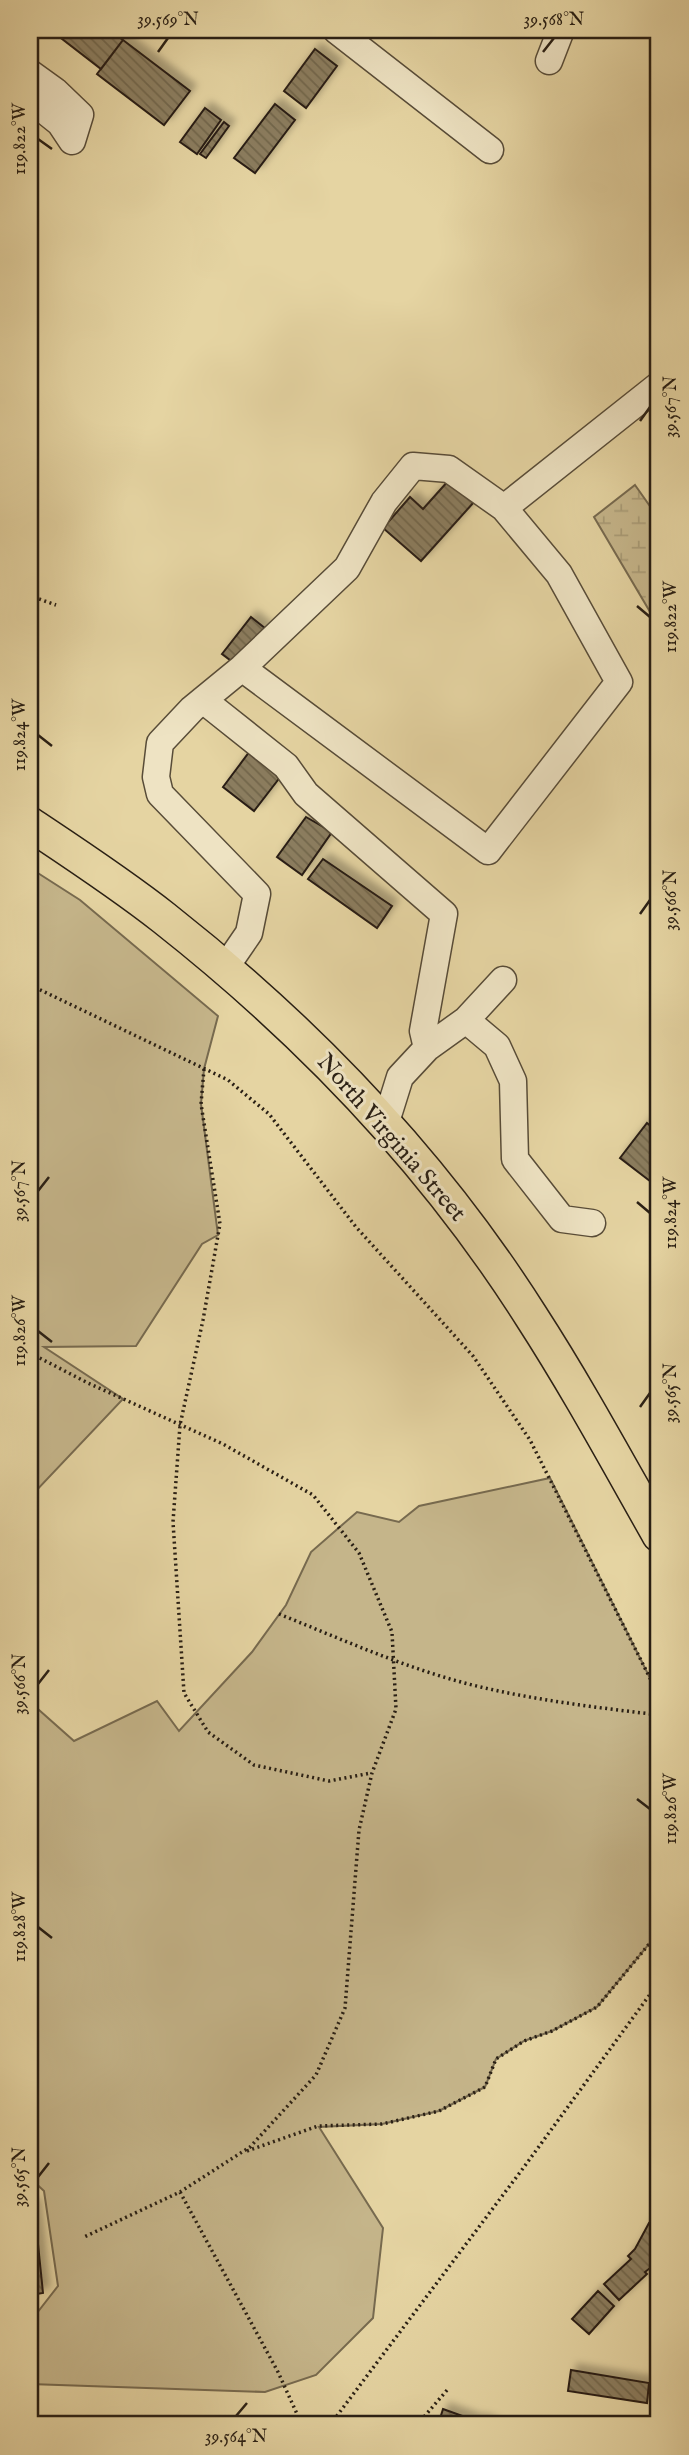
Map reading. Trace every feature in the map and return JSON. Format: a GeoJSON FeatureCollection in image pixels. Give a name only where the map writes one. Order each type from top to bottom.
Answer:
{"type":"FeatureCollection","features":[{"type":"Feature","properties":{"kind":"main road","name":"North Virginia Street"},"geometry":{"type":"LineString","coordinates":[[30,824],[117,883],[225,968],[310,1046],[385,1125],[457,1213],[531,1315],[659,1535]]}},
{"type":"Feature","properties":{"kind":"lane"},"geometry":{"type":"LineString","coordinates":[[336,30],[490,150]]}},
{"type":"Feature","properties":{"kind":"lane"},"geometry":{"type":"LineString","coordinates":[[549,61],[561,30]]}},
{"type":"Feature","properties":{"kind":"lane"},"geometry":{"type":"LineString","coordinates":[[30,73],[55,91],[79,115],[72,141],[60,123],[30,99]]}},
{"type":"Feature","properties":{"kind":"lane"},"geometry":{"type":"LineString","coordinates":[[504,508],[659,385]]}},
{"type":"Feature","properties":{"kind":"lane"},"geometry":{"type":"LineString","coordinates":[[225,968],[250,933],[257,894],[160,794],[156,777],[160,743],[347,568],[384,502],[414,466],[449,469],[504,508],[559,574],[619,682],[488,850],[242,668]]}},
{"type":"Feature","properties":{"kind":"lane"},"geometry":{"type":"LineString","coordinates":[[203,700],[286,765],[306,794],[444,914],[423,1031],[427,1048]]}},
{"type":"Feature","properties":{"kind":"lane"},"geometry":{"type":"LineString","coordinates":[[385,1125],[400,1077],[427,1048],[466,1020],[503,980]]}},
{"type":"Feature","properties":{"kind":"lane"},"geometry":{"type":"LineString","coordinates":[[466,1020],[496,1046],[513,1081],[515,1159],[562,1219],[593,1223]]}},
{"type":"Feature","properties":{"kind":"path"},"geometry":{"type":"LineString","coordinates":[[30,619],[39,599],[56,606]]}},
{"type":"Feature","properties":{"kind":"path"},"geometry":{"type":"LineString","coordinates":[[30,985],[228,1080],[269,1114],[356,1227],[473,1356],[530,1440],[659,1696]]}},
{"type":"Feature","properties":{"kind":"path"},"geometry":{"type":"LineString","coordinates":[[204,1069],[201,1104],[220,1224],[180,1425],[173,1522],[184,1693],[208,1732],[254,1765],[329,1781],[372,1773]]}},
{"type":"Feature","properties":{"kind":"path"},"geometry":{"type":"LineString","coordinates":[[30,1353],[88,1383],[223,1444],[313,1495],[359,1553],[393,1632],[396,1709],[372,1773],[359,1830],[345,2008],[316,2075],[250,2147],[180,2192],[84,2237]]}},
{"type":"Feature","properties":{"kind":"path"},"geometry":{"type":"LineString","coordinates":[[279,1614],[393,1660],[484,1688],[659,1715]]}},
{"type":"Feature","properties":{"kind":"path"},"geometry":{"type":"LineString","coordinates":[[241,2152],[318,2126],[382,2124],[439,2111],[485,2087],[496,2059],[524,2041],[552,2031],[597,2007],[659,1932]]}},
{"type":"Feature","properties":{"kind":"path"},"geometry":{"type":"LineString","coordinates":[[330,2425],[659,1982]]}},
{"type":"Feature","properties":{"kind":"path"},"geometry":{"type":"LineString","coordinates":[[180,2192],[278,2372],[302,2425]]}},
{"type":"Feature","properties":{"kind":"path"},"geometry":{"type":"LineString","coordinates":[[417,2425],[447,2389]]}},
{"type":"Feature","properties":{"kind":"green space"},"geometry":{"type":"Polygon","coordinates":[[[635,485],[659,519],[659,627],[594,517],[635,485]]]}},
{"type":"Feature","properties":{"kind":"green space"},"geometry":{"type":"Polygon","coordinates":[[[30,868],[80,900],[218,1016],[204,1069],[201,1104],[218,1235],[202,1244],[136,1346],[44,1347],[123,1399],[34,1493],[30,1490],[30,868]]]}},
{"type":"Feature","properties":{"kind":"green space"},"geometry":{"type":"Polygon","coordinates":[[[550,1478],[659,1696],[659,1932],[597,2007],[552,2031],[524,2041],[496,2059],[485,2087],[439,2111],[382,2124],[319,2127],[383,2228],[373,2318],[316,2375],[265,2392],[30,2384],[30,2322],[58,2286],[44,2191],[30,2178],[30,1702],[74,1741],[157,1701],[179,1731],[252,1652],[286,1605],[311,1552],[357,1512],[399,1522],[419,1506],[550,1478]]]}},
{"type":"Feature","properties":{"kind":"building"},"geometry":{"type":"Polygon","coordinates":[[[61,30],[109,30],[123,40],[101,69],[57,35],[61,30]]]}},
{"type":"Feature","properties":{"kind":"building"},"geometry":{"type":"Polygon","coordinates":[[[123,40],[190,91],[164,125],[97,74],[123,40]]]}},
{"type":"Feature","properties":{"kind":"building"},"geometry":{"type":"Polygon","coordinates":[[[315,49],[337,66],[306,108],[284,91],[315,49]]]}},
{"type":"Feature","properties":{"kind":"building"},"geometry":{"type":"Polygon","coordinates":[[[275,104],[295,120],[255,173],[234,158],[275,104]]]}},
{"type":"Feature","properties":{"kind":"building"},"geometry":{"type":"Polygon","coordinates":[[[205,108],[221,120],[197,154],[180,142],[205,108]]]}},
{"type":"Feature","properties":{"kind":"building"},"geometry":{"type":"Polygon","coordinates":[[[224,122],[229,126],[206,158],[200,154],[224,122]]]}},
{"type":"Feature","properties":{"kind":"building"},"geometry":{"type":"Polygon","coordinates":[[[449,480],[474,502],[421,561],[383,528],[410,497],[423,509],[449,480]]]}},
{"type":"Feature","properties":{"kind":"building"},"geometry":{"type":"Polygon","coordinates":[[[251,617],[266,629],[238,666],[222,654],[251,617]]]}},
{"type":"Feature","properties":{"kind":"building"},"geometry":{"type":"Polygon","coordinates":[[[250,751],[281,776],[254,811],[223,787],[250,751]]]}},
{"type":"Feature","properties":{"kind":"building"},"geometry":{"type":"Polygon","coordinates":[[[306,817],[332,832],[302,875],[277,857],[306,817]]]}},
{"type":"Feature","properties":{"kind":"building"},"geometry":{"type":"Polygon","coordinates":[[[323,859],[392,906],[377,928],[308,879],[323,859]]]}},
{"type":"Feature","properties":{"kind":"building"},"geometry":{"type":"Polygon","coordinates":[[[647,1123],[659,1133],[659,1188],[620,1158],[647,1123]]]}},
{"type":"Feature","properties":{"kind":"building"},"geometry":{"type":"Polygon","coordinates":[[[30,2205],[34,2205],[43,2293],[30,2295],[30,2205]]]}},
{"type":"Feature","properties":{"kind":"building"},"geometry":{"type":"Polygon","coordinates":[[[659,2211],[659,2254],[655,2264],[619,2300],[604,2284],[631,2259],[628,2256],[659,2211]]]}},
{"type":"Feature","properties":{"kind":"building"},"geometry":{"type":"Polygon","coordinates":[[[598,2291],[614,2306],[589,2334],[572,2319],[598,2291]]]}},
{"type":"Feature","properties":{"kind":"building"},"geometry":{"type":"Polygon","coordinates":[[[571,2370],[649,2383],[647,2403],[568,2391],[571,2370]]]}},
{"type":"Feature","properties":{"kind":"building"},"geometry":{"type":"Polygon","coordinates":[[[443,2409],[479,2422],[480,2420],[494,2425],[438,2425],[443,2409]]]}}]}
